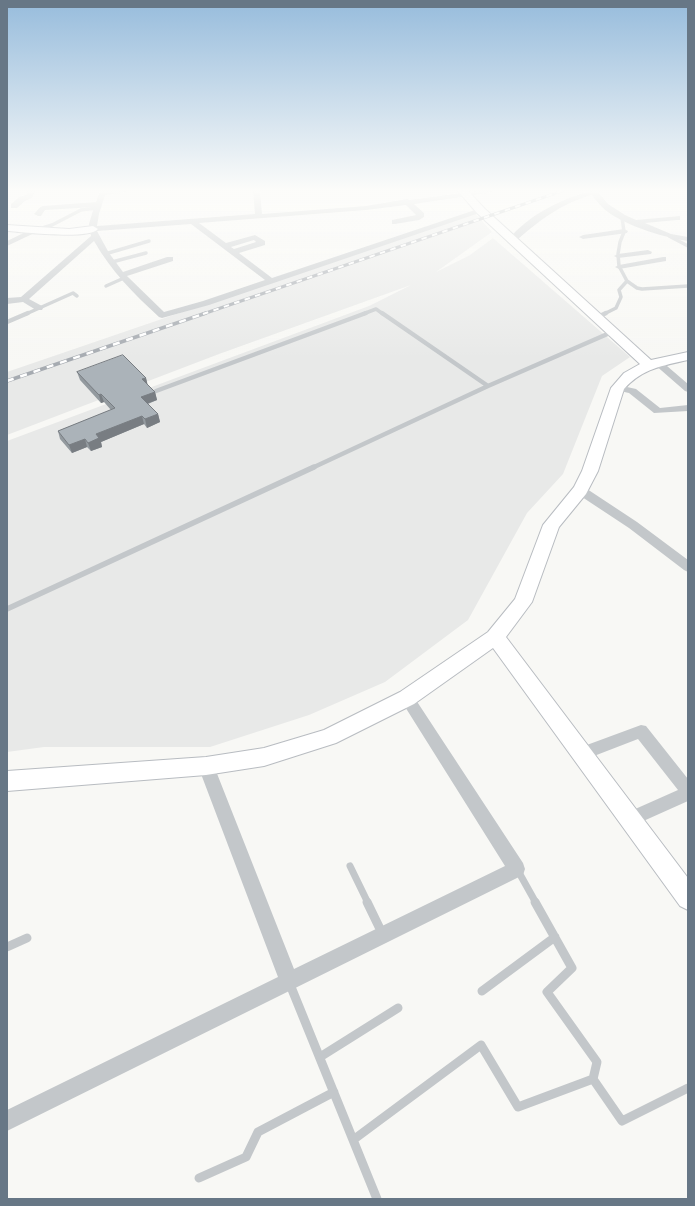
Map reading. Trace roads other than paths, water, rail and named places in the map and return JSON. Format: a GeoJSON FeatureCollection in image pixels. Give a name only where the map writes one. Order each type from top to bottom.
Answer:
{"type":"FeatureCollection","features":[{"type":"Feature","properties":{"kind":"street"},"geometry":{"type":"LineString","coordinates":[[7,301],[24,298],[79,247]]}},
{"type":"Feature","properties":{"kind":"street"},"geometry":{"type":"LineString","coordinates":[[101,247],[123,277],[162,315],[372,247]]}},
{"type":"Feature","properties":{"kind":"street"},"geometry":{"type":"LineString","coordinates":[[226,247],[271,281]]}},
{"type":"Feature","properties":{"kind":"street"},"geometry":{"type":"LineString","coordinates":[[233,252],[248,247]]}},
{"type":"Feature","properties":{"kind":"street"},"geometry":{"type":"LineString","coordinates":[[520,247],[612,332],[652,364],[688,389]]}},
{"type":"Feature","properties":{"kind":"street"},"geometry":{"type":"LineString","coordinates":[[618,256],[648,252]]}},
{"type":"Feature","properties":{"kind":"street"},"geometry":{"type":"LineString","coordinates":[[619,267],[663,259]]}},
{"type":"Feature","properties":{"kind":"street"},"geometry":{"type":"LineString","coordinates":[[123,277],[170,260]]}},
{"type":"Feature","properties":{"kind":"street"},"geometry":{"type":"LineString","coordinates":[[24,298],[40,308]]}},
{"type":"Feature","properties":{"kind":"street"},"geometry":{"type":"LineString","coordinates":[[7,781],[206,766],[264,757],[329,737],[407,698],[495,637],[523,602],[551,525],[580,490],[590,471],[618,388],[629,376],[652,364],[688,356]]}},
{"type":"Feature","properties":{"kind":"street"},"geometry":{"type":"LineString","coordinates":[[618,388],[632,391],[658,411],[688,408]]}},
{"type":"Feature","properties":{"kind":"street"},"geometry":{"type":"LineString","coordinates":[[580,490],[633,525],[688,567]]}},
{"type":"Feature","properties":{"kind":"street"},"geometry":{"type":"LineString","coordinates":[[495,637],[688,898]]}},
{"type":"Feature","properties":{"kind":"street"},"geometry":{"type":"LineString","coordinates":[[7,1121],[517,869],[407,698]]}},
{"type":"Feature","properties":{"kind":"street"},"geometry":{"type":"LineString","coordinates":[[582,754],[641,730],[688,792],[630,819]]}},
{"type":"Feature","properties":{"kind":"street"},"geometry":{"type":"LineString","coordinates":[[206,766],[289,981]]}},
{"type":"Feature","properties":{"kind":"lane"},"geometry":{"type":"LineString","coordinates":[[105,254],[128,247]]}},
{"type":"Feature","properties":{"kind":"lane"},"geometry":{"type":"LineString","coordinates":[[619,247],[619,267],[627,281],[637,288],[688,286]]}},
{"type":"Feature","properties":{"kind":"lane"},"geometry":{"type":"LineString","coordinates":[[112,262],[146,253]]}},
{"type":"Feature","properties":{"kind":"lane"},"geometry":{"type":"LineString","coordinates":[[106,286],[123,277]]}},
{"type":"Feature","properties":{"kind":"lane"},"geometry":{"type":"LineString","coordinates":[[596,318],[616,308],[621,297],[619,290],[627,281]]}},
{"type":"Feature","properties":{"kind":"lane"},"geometry":{"type":"LineString","coordinates":[[7,322],[73,293],[77,296]]}},
{"type":"Feature","properties":{"kind":"lane"},"geometry":{"type":"LineString","coordinates":[[156,391],[376,309],[488,386]]}},
{"type":"Feature","properties":{"kind":"lane"},"geometry":{"type":"LineString","coordinates":[[7,609],[488,386],[612,332]]}},
{"type":"Feature","properties":{"kind":"lane"},"geometry":{"type":"LineString","coordinates":[[350,866],[383,936]]}},
{"type":"Feature","properties":{"kind":"lane"},"geometry":{"type":"LineString","coordinates":[[517,869],[572,968],[547,992],[596,1062],[593,1079],[622,1121],[688,1088]]}},
{"type":"Feature","properties":{"kind":"lane"},"geometry":{"type":"LineString","coordinates":[[482,991],[555,937]]}},
{"type":"Feature","properties":{"kind":"lane"},"geometry":{"type":"LineString","coordinates":[[7,947],[27,938]]}},
{"type":"Feature","properties":{"kind":"lane"},"geometry":{"type":"LineString","coordinates":[[289,981],[377,1199]]}},
{"type":"Feature","properties":{"kind":"lane"},"geometry":{"type":"LineString","coordinates":[[320,1057],[398,1008]]}},
{"type":"Feature","properties":{"kind":"lane"},"geometry":{"type":"LineString","coordinates":[[353,1140],[481,1045],[518,1107],[593,1079]]}},
{"type":"Feature","properties":{"kind":"lane"},"geometry":{"type":"LineString","coordinates":[[199,1178],[246,1157],[258,1132],[334,1092]]}},
{"type":"Feature","properties":{"kind":"railway"},"geometry":{"type":"LineString","coordinates":[[203,314],[398,247]]}},
{"type":"Feature","properties":{"kind":"railway"},"geometry":{"type":"LineString","coordinates":[[7,381],[206,313]]}}]}
